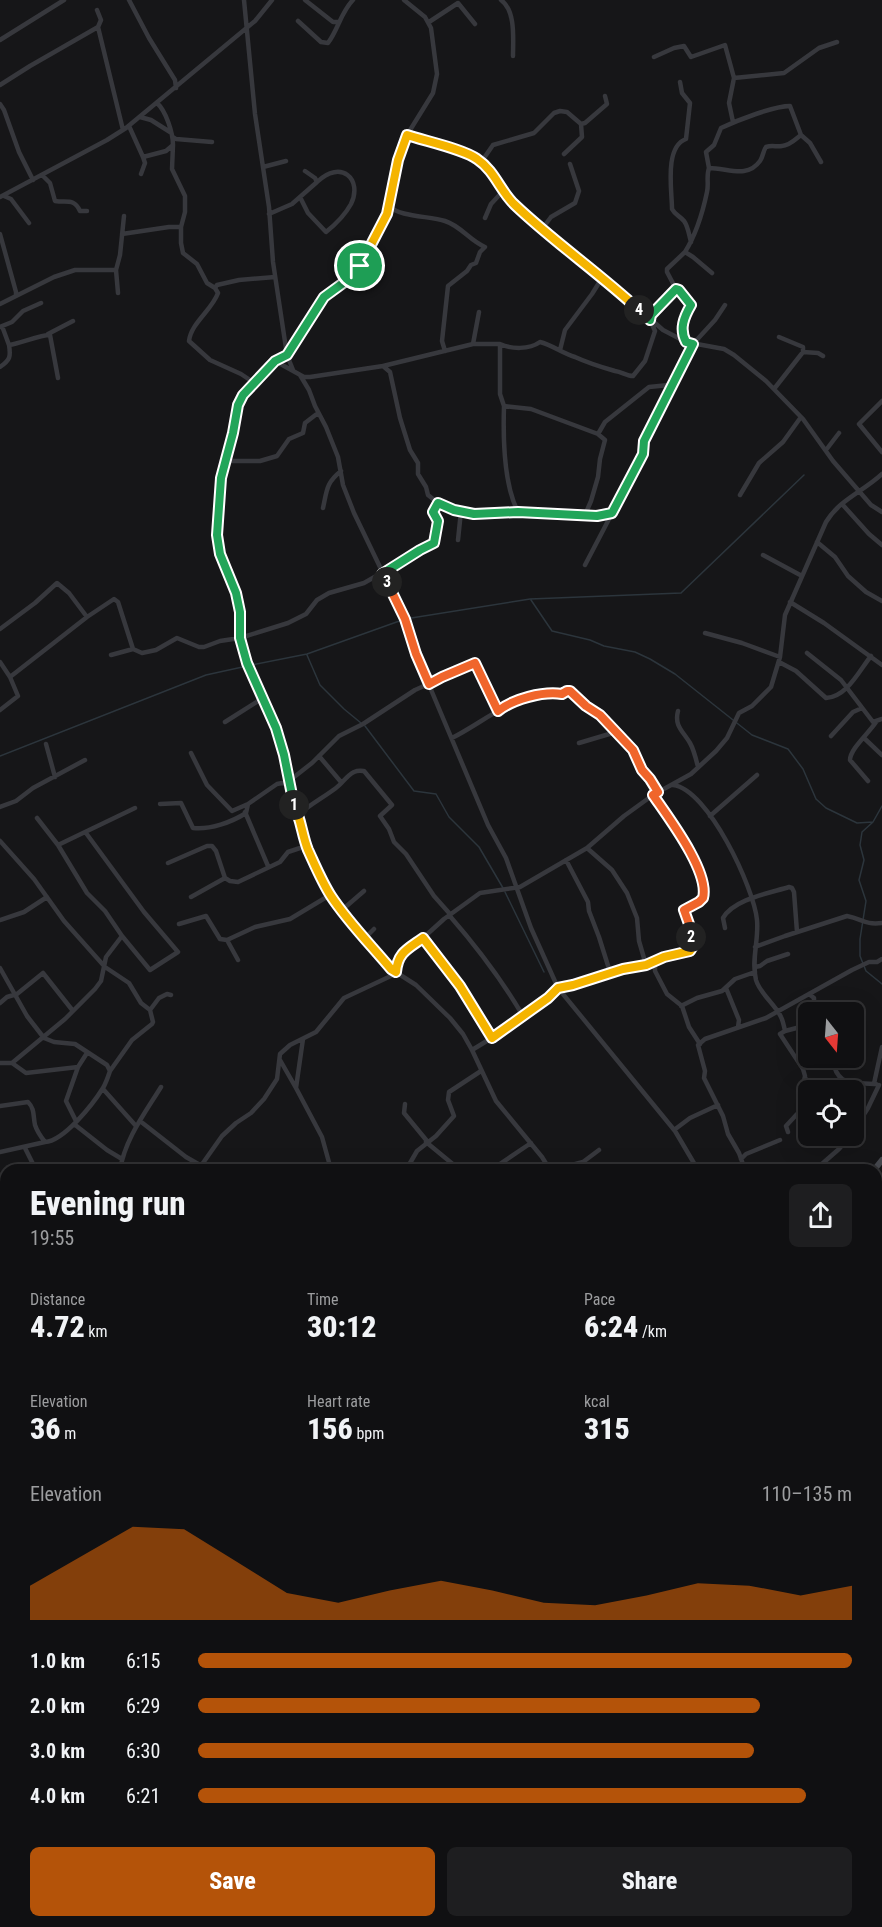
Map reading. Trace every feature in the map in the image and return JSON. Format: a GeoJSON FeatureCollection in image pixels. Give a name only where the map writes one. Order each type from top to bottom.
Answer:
{"type":"FeatureCollection","features":[{"type":"Feature","properties":{"kind":"street"},"geometry":{"type":"LineString","coordinates":[[0,40],[64,0]]}},
{"type":"Feature","properties":{"kind":"street"},"geometry":{"type":"LineString","coordinates":[[129,0],[175,80],[176,88]]}},
{"type":"Feature","properties":{"kind":"street"},"geometry":{"type":"LineString","coordinates":[[244,0],[275,277],[287,355],[292,370]]}},
{"type":"Feature","properties":{"kind":"street"},"geometry":{"type":"LineString","coordinates":[[2,196],[129,126],[246,29],[272,0]]}},
{"type":"Feature","properties":{"kind":"street"},"geometry":{"type":"LineString","coordinates":[[305,0],[333,22],[338,22]]}},
{"type":"Feature","properties":{"kind":"street"},"geometry":{"type":"LineString","coordinates":[[298,21],[321,42],[328,43],[338,22],[353,0]]}},
{"type":"Feature","properties":{"kind":"street"},"geometry":{"type":"LineString","coordinates":[[404,0],[429,22],[433,36],[437,74],[435,85],[429,102],[413,122],[407,135],[398,160],[389,206],[378,233],[360,266],[350,278],[324,297],[287,355],[275,361],[253,382],[238,405],[221,478],[217,535],[220,554],[236,593],[240,612],[240,638],[248,666],[276,728],[284,755],[291,795],[299,814],[306,846],[330,895],[391,969],[416,985],[450,1018],[472,1050],[496,1101],[547,1164]]}},
{"type":"Feature","properties":{"kind":"street"},"geometry":{"type":"LineString","coordinates":[[501,0],[508,5],[510,13],[513,56]]}},
{"type":"Feature","properties":{"kind":"street"},"geometry":{"type":"LineString","coordinates":[[429,22],[460,2],[465,14],[475,24]]}},
{"type":"Feature","properties":{"kind":"street"},"geometry":{"type":"LineString","coordinates":[[97,10],[101,20],[98,27],[123,130]]}},
{"type":"Feature","properties":{"kind":"street"},"geometry":{"type":"LineString","coordinates":[[0,85],[98,27]]}},
{"type":"Feature","properties":{"kind":"street"},"geometry":{"type":"LineString","coordinates":[[734,78],[784,73],[819,48],[837,42]]}},
{"type":"Feature","properties":{"kind":"street"},"geometry":{"type":"LineString","coordinates":[[654,57],[684,46],[691,57],[725,45],[734,78],[729,103],[733,122]]}},
{"type":"Feature","properties":{"kind":"street"},"geometry":{"type":"LineString","coordinates":[[680,82],[682,93],[690,103],[686,139],[679,142],[675,148],[669,177],[673,213],[686,223],[691,242]]}},
{"type":"Feature","properties":{"kind":"street"},"geometry":{"type":"LineString","coordinates":[[581,124],[607,104],[605,96]]}},
{"type":"Feature","properties":{"kind":"street"},"geometry":{"type":"LineString","coordinates":[[157,103],[163,109],[176,140],[212,142]]}},
{"type":"Feature","properties":{"kind":"street"},"geometry":{"type":"LineString","coordinates":[[0,104],[33,180]]}},
{"type":"Feature","properties":{"kind":"street"},"geometry":{"type":"LineString","coordinates":[[686,342],[682,328],[691,305],[676,289],[667,269],[685,252],[691,242],[708,191],[709,168],[706,152],[714,146],[722,128],[780,106],[790,106],[801,135],[810,143],[821,162]]}},
{"type":"Feature","properties":{"kind":"street"},"geometry":{"type":"LineString","coordinates":[[479,160],[484,158],[493,144],[534,134],[554,113],[560,111],[567,112],[581,124],[582,136],[564,154]]}},
{"type":"Feature","properties":{"kind":"street"},"geometry":{"type":"LineString","coordinates":[[140,117],[151,120],[173,135]]}},
{"type":"Feature","properties":{"kind":"street"},"geometry":{"type":"LineString","coordinates":[[129,126],[143,157],[144,168],[141,174]]}},
{"type":"Feature","properties":{"kind":"street"},"geometry":{"type":"LineString","coordinates":[[173,135],[172,169],[185,196],[185,212],[181,227],[183,253],[197,264],[207,283],[216,288],[218,293],[218,297],[207,308],[190,335],[189,341],[210,360],[253,382]]}},
{"type":"Feature","properties":{"kind":"street"},"geometry":{"type":"LineString","coordinates":[[407,135],[479,160],[493,174],[512,202],[663,330],[686,342],[723,349],[735,355],[774,389],[801,417],[859,490],[872,505],[882,512]]}},
{"type":"Feature","properties":{"kind":"street"},"geometry":{"type":"LineString","coordinates":[[709,168],[734,172],[752,169],[762,159],[766,147],[786,146],[801,135]]}},
{"type":"Feature","properties":{"kind":"street"},"geometry":{"type":"LineString","coordinates":[[143,157],[166,151],[173,145]]}},
{"type":"Feature","properties":{"kind":"street"},"geometry":{"type":"LineString","coordinates":[[263,167],[286,161]]}},
{"type":"Feature","properties":{"kind":"street"},"geometry":{"type":"LineString","coordinates":[[542,229],[551,217],[575,203],[579,191],[570,165]]}},
{"type":"Feature","properties":{"kind":"street"},"geometry":{"type":"LineString","coordinates":[[269,214],[292,204],[300,196],[322,177],[335,170],[343,172],[350,178],[354,188],[351,203],[337,223],[326,232],[308,213],[300,196]]}},
{"type":"Feature","properties":{"kind":"street"},"geometry":{"type":"LineString","coordinates":[[305,171],[317,182]]}},
{"type":"Feature","properties":{"kind":"street"},"geometry":{"type":"LineString","coordinates":[[42,175],[50,183],[55,201],[74,203],[80,211],[87,211]]}},
{"type":"Feature","properties":{"kind":"street"},"geometry":{"type":"LineString","coordinates":[[485,218],[491,204],[504,190]]}},
{"type":"Feature","properties":{"kind":"street"},"geometry":{"type":"LineString","coordinates":[[2,196],[11,199],[28,223]]}},
{"type":"Feature","properties":{"kind":"street"},"geometry":{"type":"LineString","coordinates":[[389,206],[411,214],[447,221],[463,231],[475,243],[485,247],[480,252],[476,263],[448,286],[442,341],[445,351]]}},
{"type":"Feature","properties":{"kind":"street"},"geometry":{"type":"LineString","coordinates":[[118,293],[116,270],[124,216]]}},
{"type":"Feature","properties":{"kind":"street"},"geometry":{"type":"LineString","coordinates":[[122,234],[181,227]]}},
{"type":"Feature","properties":{"kind":"street"},"geometry":{"type":"LineString","coordinates":[[0,234],[16,296]]}},
{"type":"Feature","properties":{"kind":"street"},"geometry":{"type":"LineString","coordinates":[[685,252],[712,273]]}},
{"type":"Feature","properties":{"kind":"street"},"geometry":{"type":"LineString","coordinates":[[0,304],[54,277],[75,270],[116,270]]}},
{"type":"Feature","properties":{"kind":"street"},"geometry":{"type":"LineString","coordinates":[[216,288],[217,285],[239,280],[275,277]]}},
{"type":"Feature","properties":{"kind":"street"},"geometry":{"type":"LineString","coordinates":[[560,350],[565,330],[602,278]]}},
{"type":"Feature","properties":{"kind":"street"},"geometry":{"type":"LineString","coordinates":[[275,361],[304,377],[318,377],[383,366],[473,344],[526,347],[540,342],[602,368],[633,376],[645,361],[655,331],[650,320],[651,315],[676,289]]}},
{"type":"Feature","properties":{"kind":"street"},"geometry":{"type":"LineString","coordinates":[[0,367],[11,357],[1,326],[12,322],[23,311],[41,303]]}},
{"type":"Feature","properties":{"kind":"street"},"geometry":{"type":"LineString","coordinates":[[585,565],[643,454],[644,441],[684,359],[725,304]]}},
{"type":"Feature","properties":{"kind":"street"},"geometry":{"type":"LineString","coordinates":[[473,344],[479,312]]}},
{"type":"Feature","properties":{"kind":"street"},"geometry":{"type":"LineString","coordinates":[[9,345],[35,340],[73,321]]}},
{"type":"Feature","properties":{"kind":"street"},"geometry":{"type":"LineString","coordinates":[[48,334],[51,337],[58,378]]}},
{"type":"Feature","properties":{"kind":"street"},"geometry":{"type":"LineString","coordinates":[[774,389],[803,352],[803,347],[779,337]]}},
{"type":"Feature","properties":{"kind":"street"},"geometry":{"type":"LineString","coordinates":[[500,344],[500,394],[504,406],[506,470],[513,503],[518,512]]}},
{"type":"Feature","properties":{"kind":"street"},"geometry":{"type":"LineString","coordinates":[[803,352],[818,353],[823,356]]}},
{"type":"Feature","properties":{"kind":"street"},"geometry":{"type":"LineString","coordinates":[[383,366],[390,372],[400,418],[410,450],[418,463],[418,474],[428,495],[438,503],[454,510],[474,514],[518,512],[597,516],[612,513]]}},
{"type":"Feature","properties":{"kind":"street"},"geometry":{"type":"LineString","coordinates":[[300,375],[309,390],[338,457],[343,485],[354,513],[405,619],[416,654],[488,825],[506,858],[531,928],[558,988],[674,1130],[694,1164]]}},
{"type":"Feature","properties":{"kind":"street"},"geometry":{"type":"LineString","coordinates":[[598,434],[605,422],[649,387],[669,385],[675,380]]}},
{"type":"Feature","properties":{"kind":"street"},"geometry":{"type":"LineString","coordinates":[[882,400],[859,424],[882,452]]}},
{"type":"Feature","properties":{"kind":"street"},"geometry":{"type":"LineString","coordinates":[[504,406],[531,409],[598,434],[606,440],[600,459],[598,477],[585,514]]}},
{"type":"Feature","properties":{"kind":"street"},"geometry":{"type":"LineString","coordinates":[[226,461],[260,461],[277,456],[289,439],[303,433],[306,423],[318,413]]}},
{"type":"Feature","properties":{"kind":"street"},"geometry":{"type":"LineString","coordinates":[[740,495],[759,463],[783,442],[801,417]]}},
{"type":"Feature","properties":{"kind":"street"},"geometry":{"type":"LineString","coordinates":[[826,450],[839,433]]}},
{"type":"Feature","properties":{"kind":"street"},"geometry":{"type":"LineString","coordinates":[[323,508],[328,485],[331,479],[341,471]]}},
{"type":"Feature","properties":{"kind":"street"},"geometry":{"type":"LineString","coordinates":[[396,972],[397,960],[401,954],[449,914],[480,893],[516,889],[587,848],[624,816],[673,785],[716,751],[727,738],[739,713],[752,706],[771,687],[779,660],[781,638],[790,602],[830,515],[882,474]]}},
{"type":"Feature","properties":{"kind":"street"},"geometry":{"type":"LineString","coordinates":[[111,655],[133,649],[142,653],[156,650],[177,638],[204,647],[220,640],[240,638],[288,623],[306,614],[317,600],[329,593],[364,583],[434,543],[438,521],[433,512],[438,503]]}},
{"type":"Feature","properties":{"kind":"street"},"geometry":{"type":"LineString","coordinates":[[842,504],[882,545]]}},
{"type":"Feature","properties":{"kind":"street"},"geometry":{"type":"LineString","coordinates":[[458,540],[460,511]]}},
{"type":"Feature","properties":{"kind":"street"},"geometry":{"type":"LineString","coordinates":[[817,542],[835,557],[848,576],[866,592],[882,600]]}},
{"type":"Feature","properties":{"kind":"street"},"geometry":{"type":"LineString","coordinates":[[764,555],[802,576]]}},
{"type":"Feature","properties":{"kind":"street"},"geometry":{"type":"LineString","coordinates":[[0,628],[35,603],[57,583],[69,593],[87,617]]}},
{"type":"Feature","properties":{"kind":"street"},"geometry":{"type":"LineString","coordinates":[[10,677],[87,617],[114,599],[118,602],[133,649]]}},
{"type":"Feature","properties":{"kind":"street"},"geometry":{"type":"LineString","coordinates":[[790,602],[882,665]]}},
{"type":"Feature","properties":{"kind":"street"},"geometry":{"type":"LineString","coordinates":[[705,633],[742,642],[779,660],[796,671],[826,698],[833,698],[848,688],[871,656]]}},
{"type":"Feature","properties":{"kind":"street"},"geometry":{"type":"LineString","coordinates":[[807,653],[841,680],[873,722],[880,720]]}},
{"type":"Feature","properties":{"kind":"street"},"geometry":{"type":"LineString","coordinates":[[0,662],[10,677],[18,696],[0,710]]}},
{"type":"Feature","properties":{"kind":"street"},"geometry":{"type":"LineString","coordinates":[[192,753],[207,785],[229,811],[233,811],[248,804],[277,784],[289,783],[339,736],[363,724],[409,694],[475,663],[498,711]]}},
{"type":"Feature","properties":{"kind":"street"},"geometry":{"type":"LineString","coordinates":[[452,738],[519,699],[551,692],[562,694],[570,691],[600,715],[633,750],[642,770],[650,779],[656,794],[691,854],[700,873],[704,895],[699,902],[684,910],[689,924],[692,949],[646,965],[610,972],[558,988],[548,998],[472,1050]]}},
{"type":"Feature","properties":{"kind":"street"},"geometry":{"type":"LineString","coordinates":[[225,722],[263,698]]}},
{"type":"Feature","properties":{"kind":"street"},"geometry":{"type":"LineString","coordinates":[[831,736],[853,712],[862,708]]}},
{"type":"Feature","properties":{"kind":"street"},"geometry":{"type":"LineString","coordinates":[[678,711],[678,725],[692,747],[698,767]]}},
{"type":"Feature","properties":{"kind":"street"},"geometry":{"type":"LineString","coordinates":[[868,781],[850,760],[852,751],[880,720]]}},
{"type":"Feature","properties":{"kind":"street"},"geometry":{"type":"LineString","coordinates":[[579,743],[616,732]]}},
{"type":"Feature","properties":{"kind":"street"},"geometry":{"type":"LineString","coordinates":[[864,738],[882,755]]}},
{"type":"Feature","properties":{"kind":"street"},"geometry":{"type":"LineString","coordinates":[[46,744],[55,777]]}},
{"type":"Feature","properties":{"kind":"street"},"geometry":{"type":"LineString","coordinates":[[319,756],[341,782]]}},
{"type":"Feature","properties":{"kind":"street"},"geometry":{"type":"LineString","coordinates":[[0,807],[16,801],[33,788],[85,760]]}},
{"type":"Feature","properties":{"kind":"street"},"geometry":{"type":"LineString","coordinates":[[299,814],[319,798],[339,787],[341,782],[352,773],[364,771],[392,805],[380,816],[394,842],[406,854],[434,896],[466,934],[523,1016]]}},
{"type":"Feature","properties":{"kind":"street"},"geometry":{"type":"LineString","coordinates":[[710,816],[757,775]]}},
{"type":"Feature","properties":{"kind":"street"},"geometry":{"type":"LineString","coordinates":[[673,785],[687,791],[710,816],[727,839],[741,868],[757,920],[755,969],[758,984],[781,1017],[785,1031]]}},
{"type":"Feature","properties":{"kind":"street"},"geometry":{"type":"LineString","coordinates":[[160,804],[181,803],[193,828],[200,829],[234,820],[246,813],[248,804]]}},
{"type":"Feature","properties":{"kind":"street"},"geometry":{"type":"LineString","coordinates":[[242,807],[268,866]]}},
{"type":"Feature","properties":{"kind":"street"},"geometry":{"type":"LineString","coordinates":[[58,845],[135,808]]}},
{"type":"Feature","properties":{"kind":"street"},"geometry":{"type":"LineString","coordinates":[[37,818],[58,845],[87,893],[105,911],[150,970],[172,958],[178,952],[144,912],[86,833]]}},
{"type":"Feature","properties":{"kind":"street"},"geometry":{"type":"LineString","coordinates":[[0,841],[34,879],[64,921],[105,967],[129,983],[141,1003],[150,1010],[153,1022],[132,1040],[110,1071],[103,1089],[75,1122],[55,1139],[25,1148],[0,1152]]}},
{"type":"Feature","properties":{"kind":"street"},"geometry":{"type":"LineString","coordinates":[[168,863],[207,846],[212,846],[216,851],[225,878],[238,882],[280,862],[288,852],[306,846]]}},
{"type":"Feature","properties":{"kind":"street"},"geometry":{"type":"LineString","coordinates":[[587,848],[612,870],[627,893],[637,918],[639,941],[646,965]]}},
{"type":"Feature","properties":{"kind":"street"},"geometry":{"type":"LineString","coordinates":[[566,860],[588,902],[610,972]]}},
{"type":"Feature","properties":{"kind":"street"},"geometry":{"type":"LineString","coordinates":[[191,897],[225,878]]}},
{"type":"Feature","properties":{"kind":"street"},"geometry":{"type":"LineString","coordinates":[[725,928],[723,918],[726,912],[752,898],[792,888],[797,918],[796,932]]}},
{"type":"Feature","properties":{"kind":"street"},"geometry":{"type":"LineString","coordinates":[[342,910],[364,891]]}},
{"type":"Feature","properties":{"kind":"street"},"geometry":{"type":"LineString","coordinates":[[178,924],[206,916],[220,939],[227,940],[255,927],[290,919],[330,895]]}},
{"type":"Feature","properties":{"kind":"street"},"geometry":{"type":"LineString","coordinates":[[0,920],[24,912],[48,897]]}},
{"type":"Feature","properties":{"kind":"street"},"geometry":{"type":"LineString","coordinates":[[755,947],[847,916],[864,923],[882,923]]}},
{"type":"Feature","properties":{"kind":"street"},"geometry":{"type":"LineString","coordinates":[[365,938],[374,929]]}},
{"type":"Feature","properties":{"kind":"street"},"geometry":{"type":"LineString","coordinates":[[12,1064],[73,1011],[101,981],[106,957],[122,936]]}},
{"type":"Feature","properties":{"kind":"street"},"geometry":{"type":"LineString","coordinates":[[423,938],[460,986],[492,1038]]}},
{"type":"Feature","properties":{"kind":"street"},"geometry":{"type":"LineString","coordinates":[[227,940],[238,960]]}},
{"type":"Feature","properties":{"kind":"street"},"geometry":{"type":"LineString","coordinates":[[681,1005],[726,988],[735,979],[767,960],[788,954]]}},
{"type":"Feature","properties":{"kind":"street"},"geometry":{"type":"LineString","coordinates":[[743,1164],[704,1078],[705,1071],[698,1046],[705,1039],[766,1018],[869,962],[882,959]]}},
{"type":"Feature","properties":{"kind":"street"},"geometry":{"type":"LineString","coordinates":[[654,961],[655,971],[667,994],[681,1005],[689,1027],[700,1044]]}},
{"type":"Feature","properties":{"kind":"street"},"geometry":{"type":"LineString","coordinates":[[0,968],[27,1016],[44,1038],[54,1042],[75,1044],[107,1065],[110,1071]]}},
{"type":"Feature","properties":{"kind":"street"},"geometry":{"type":"LineString","coordinates":[[201,1164],[222,1136],[251,1113],[264,1099],[277,1079],[280,1054],[290,1045],[316,1032],[344,998],[396,972]]}},
{"type":"Feature","properties":{"kind":"street"},"geometry":{"type":"LineString","coordinates":[[0,1002],[16,994],[43,973],[73,1011]]}},
{"type":"Feature","properties":{"kind":"street"},"geometry":{"type":"LineString","coordinates":[[726,988],[739,1020],[738,1027]]}},
{"type":"Feature","properties":{"kind":"street"},"geometry":{"type":"LineString","coordinates":[[150,1010],[159,998],[167,994],[171,995]]}},
{"type":"Feature","properties":{"kind":"street"},"geometry":{"type":"LineString","coordinates":[[809,994],[814,998],[814,1002]]}},
{"type":"Feature","properties":{"kind":"street"},"geometry":{"type":"LineString","coordinates":[[798,1028],[780,1034],[803,1069],[807,1080]]}},
{"type":"Feature","properties":{"kind":"street"},"geometry":{"type":"LineString","coordinates":[[296,1088],[303,1039]]}},
{"type":"Feature","properties":{"kind":"street"},"geometry":{"type":"LineString","coordinates":[[864,1114],[878,1085],[882,1047]]}},
{"type":"Feature","properties":{"kind":"street"},"geometry":{"type":"LineString","coordinates":[[87,1053],[78,1067],[66,1101],[75,1122],[107,1150],[122,1159]]}},
{"type":"Feature","properties":{"kind":"street"},"geometry":{"type":"LineString","coordinates":[[0,1056],[1,1062],[12,1064],[26,1073],[78,1067]]}},
{"type":"Feature","properties":{"kind":"street"},"geometry":{"type":"LineString","coordinates":[[280,1060],[322,1137],[329,1164]]}},
{"type":"Feature","properties":{"kind":"street"},"geometry":{"type":"LineString","coordinates":[[835,1068],[839,1077],[854,1082],[878,1085]]}},
{"type":"Feature","properties":{"kind":"street"},"geometry":{"type":"LineString","coordinates":[[409,1164],[417,1150],[436,1136],[454,1116],[448,1100],[449,1092],[481,1071]]}},
{"type":"Feature","properties":{"kind":"street"},"geometry":{"type":"LineString","coordinates":[[804,1080],[805,1076]]}},
{"type":"Feature","properties":{"kind":"street"},"geometry":{"type":"LineString","coordinates":[[121,1164],[136,1126],[161,1087]]}},
{"type":"Feature","properties":{"kind":"street"},"geometry":{"type":"LineString","coordinates":[[103,1089],[136,1126]]}},
{"type":"Feature","properties":{"kind":"street"},"geometry":{"type":"LineString","coordinates":[[0,1106],[28,1102],[32,1106],[35,1125],[45,1143]]}},
{"type":"Feature","properties":{"kind":"street"},"geometry":{"type":"LineString","coordinates":[[405,1104],[404,1113],[427,1141],[453,1164]]}},
{"type":"Feature","properties":{"kind":"street"},"geometry":{"type":"LineString","coordinates":[[674,1130],[705,1110],[718,1105]]}},
{"type":"Feature","properties":{"kind":"street"},"geometry":{"type":"LineString","coordinates":[[788,1132],[786,1126],[798,1113]]}},
{"type":"Feature","properties":{"kind":"street"},"geometry":{"type":"LineString","coordinates":[[140,1121],[195,1164]]}},
{"type":"Feature","properties":{"kind":"street"},"geometry":{"type":"LineString","coordinates":[[741,1159],[746,1154],[780,1140]]}},
{"type":"Feature","properties":{"kind":"street"},"geometry":{"type":"LineString","coordinates":[[500,1164],[531,1143]]}},
{"type":"Feature","properties":{"kind":"street"},"geometry":{"type":"LineString","coordinates":[[822,1164],[842,1146]]}},
{"type":"Feature","properties":{"kind":"street"},"geometry":{"type":"LineString","coordinates":[[25,1148],[33,1164]]}},
{"type":"Feature","properties":{"kind":"street"},"geometry":{"type":"LineString","coordinates":[[575,1164],[583,1162],[599,1150]]}},
{"type":"Feature","properties":{"kind":"waterway"},"geometry":{"type":"LineString","coordinates":[[251,665],[307,654],[405,619],[530,599],[681,593],[804,475]]}},
{"type":"Feature","properties":{"kind":"waterway"},"geometry":{"type":"LineString","coordinates":[[531,600],[552,631],[635,652],[675,674],[752,735],[788,749],[803,769],[816,799],[826,808],[857,823],[873,822]]}},
{"type":"Feature","properties":{"kind":"waterway"},"geometry":{"type":"LineString","coordinates":[[307,655],[320,685],[361,723]]}},
{"type":"Feature","properties":{"kind":"waterway"},"geometry":{"type":"LineString","coordinates":[[0,756],[206,675],[247,666]]}},
{"type":"Feature","properties":{"kind":"waterway"},"geometry":{"type":"LineString","coordinates":[[365,726],[414,791],[436,794],[449,817],[479,847],[503,888]]}},
{"type":"Feature","properties":{"kind":"waterway"},"geometry":{"type":"LineString","coordinates":[[882,806],[873,822],[862,832],[860,845],[864,860],[859,880],[866,901],[860,939],[860,956],[866,971],[882,984]]}},
{"type":"Feature","properties":{"kind":"waterway"},"geometry":{"type":"LineString","coordinates":[[505,892],[544,972]]}},
{"type":"Feature","properties":{"kind":"route"},"geometry":{"type":"LineString","coordinates":[[407,135],[473,156],[479,160],[488,167],[512,202],[650,320],[651,315],[676,289],[687,298],[691,305],[682,328],[686,342],[693,344],[644,441],[643,454],[612,513],[597,516],[554,512],[474,514],[454,510],[438,503],[433,512],[438,521],[434,543],[382,574],[405,619],[416,654],[429,684],[475,663],[498,711],[519,699],[551,692],[562,694],[570,691],[600,715],[633,750],[642,770],[658,792],[653,795],[691,854],[703,884],[703,898],[684,910],[693,946],[690,951],[664,957],[646,965],[610,972],[573,985],[562,986],[492,1038],[464,991],[423,938],[401,954],[397,960],[396,972],[347,918],[330,895],[306,846],[299,814],[291,795],[284,755],[276,728],[247,663],[240,638],[240,612],[236,593],[220,554],[218,543],[221,478],[240,400],[253,382],[275,361],[287,355],[324,297],[350,278],[360,266],[387,214],[398,160],[407,135]]}}]}
